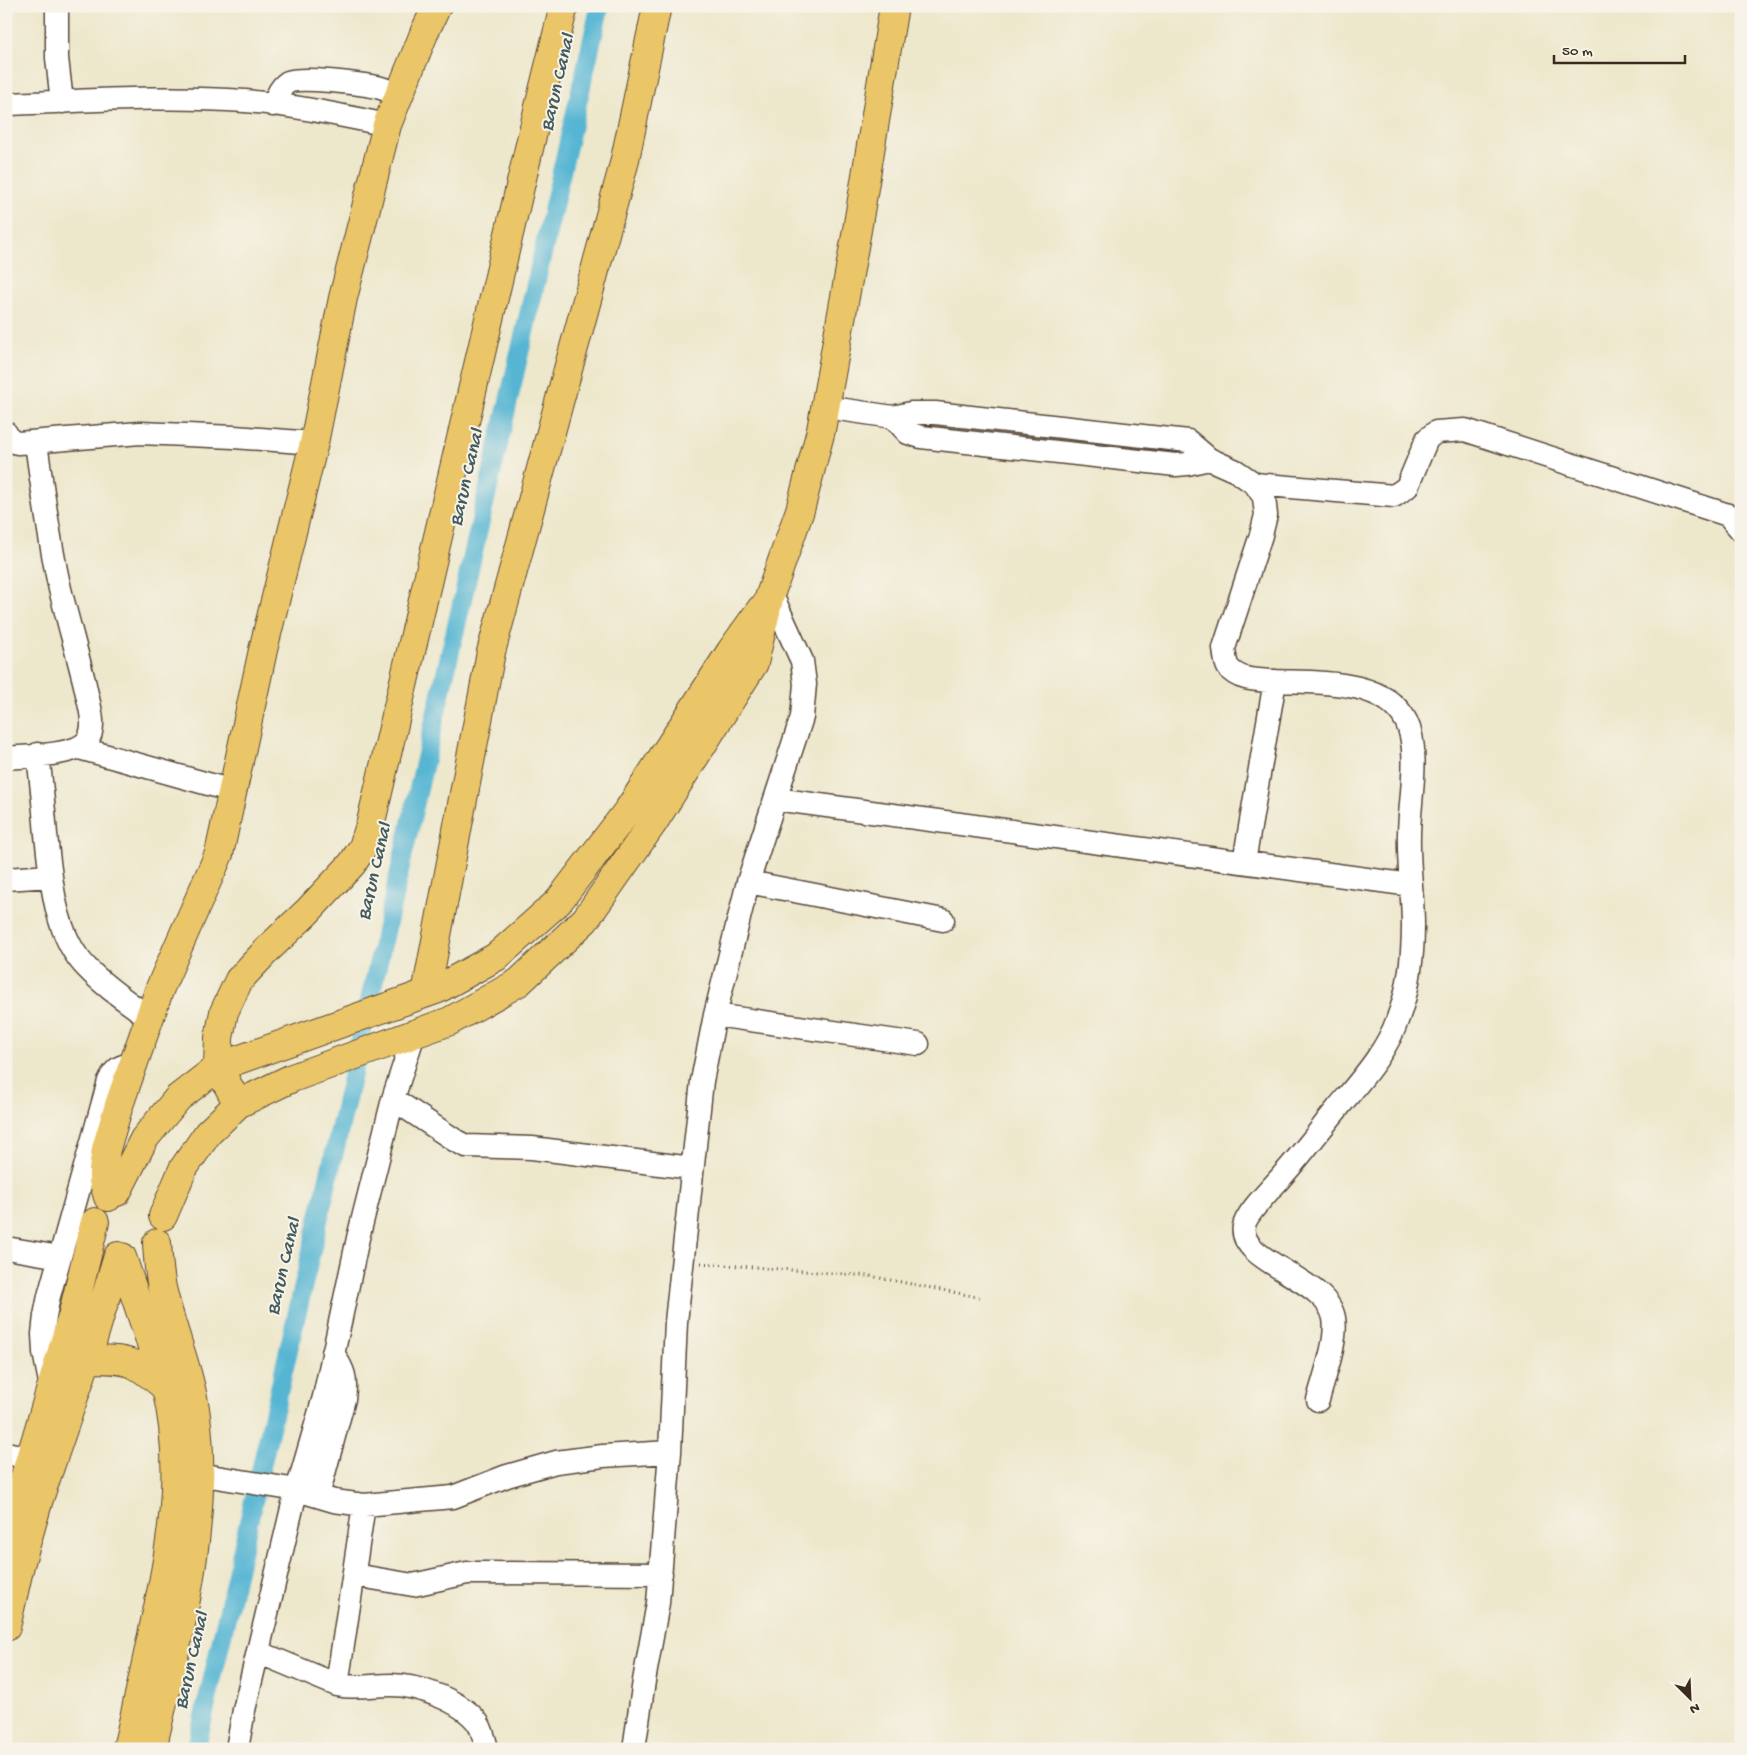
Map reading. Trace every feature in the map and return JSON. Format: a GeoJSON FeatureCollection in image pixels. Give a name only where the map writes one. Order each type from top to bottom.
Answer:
{"type":"FeatureCollection","features":[{"type":"Feature","properties":{"kind":"main road"},"geometry":{"type":"LineString","coordinates":[[113,1194],[103,1170],[106,1149],[119,1105],[160,988],[219,854],[263,650],[314,443],[344,298],[387,125],[437,6]]}},
{"type":"Feature","properties":{"kind":"main road"},"geometry":{"type":"LineString","coordinates":[[238,1104],[218,1067],[219,1038],[224,1012],[239,980],[352,864],[363,847],[372,822],[534,123],[564,6]]}},
{"type":"Feature","properties":{"kind":"main road"},"geometry":{"type":"LineString","coordinates":[[414,997],[492,652],[622,173],[657,6]]}},
{"type":"Feature","properties":{"kind":"main road"},"geometry":{"type":"LineString","coordinates":[[162,1216],[183,1169],[208,1133],[238,1104],[292,1078],[450,1021],[519,982],[585,920],[653,823],[754,663],[770,595],[800,510],[821,430],[894,6]]}},
{"type":"Feature","properties":{"kind":"main road"},"geometry":{"type":"LineString","coordinates":[[6,1540],[18,1456],[51,1387],[72,1317],[97,1212],[102,1204],[113,1194],[144,1139],[178,1098],[218,1067],[438,989],[496,957],[558,902],[629,809],[731,651],[770,595]]}},
{"type":"Feature","properties":{"kind":"main road"},"geometry":{"type":"LineString","coordinates":[[95,1222],[99,1240],[106,1248],[120,1256],[132,1257],[142,1255],[157,1243],[163,1225],[162,1216],[153,1199],[145,1193],[136,1190],[126,1190],[113,1194]]}},
{"type":"Feature","properties":{"kind":"main road"},"geometry":{"type":"LineString","coordinates":[[152,1749],[186,1603],[198,1517],[196,1416],[163,1292],[158,1267],[157,1243]]}},
{"type":"Feature","properties":{"kind":"main road"},"geometry":{"type":"LineString","coordinates":[[6,1626],[20,1565],[39,1499],[87,1360],[120,1256]]}},
{"type":"Feature","properties":{"kind":"main road"},"geometry":{"type":"LineString","coordinates":[[120,1256],[166,1388],[171,1409],[176,1470],[172,1525],[163,1584],[126,1749]]}},
{"type":"Feature","properties":{"kind":"main road"},"geometry":{"type":"LineString","coordinates":[[87,1360],[117,1359],[131,1362],[144,1368],[166,1388]]}},
{"type":"Feature","properties":{"kind":"street"},"geometry":{"type":"LineString","coordinates":[[57,6],[57,58],[62,102]]}},
{"type":"Feature","properties":{"kind":"street"},"geometry":{"type":"LineString","coordinates":[[273,104],[279,91],[289,81],[303,80],[364,85],[399,94]]}},
{"type":"Feature","properties":{"kind":"street"},"geometry":{"type":"LineString","coordinates":[[6,104],[170,98],[237,100],[293,106],[387,125]]}},
{"type":"Feature","properties":{"kind":"street"},"geometry":{"type":"LineString","coordinates":[[825,407],[892,417],[911,413],[936,413],[1188,441],[1209,459],[1236,471],[1255,484],[1264,497],[1266,515],[1253,565],[1224,648],[1229,669],[1238,676],[1252,680],[1336,684],[1362,689],[1382,696],[1395,705],[1407,722],[1412,740],[1412,782],[1408,836],[1413,925],[1408,981],[1398,1019],[1380,1053],[1351,1092],[1250,1213],[1244,1223],[1243,1234],[1253,1249],[1317,1292],[1328,1303],[1333,1314],[1336,1331],[1318,1400]]}},
{"type":"Feature","properties":{"kind":"street"},"geometry":{"type":"LineString","coordinates":[[1255,484],[1394,496],[1407,487],[1427,439],[1436,432],[1465,430],[1728,515],[1741,530]]}},
{"type":"Feature","properties":{"kind":"street"},"geometry":{"type":"LineString","coordinates":[[6,433],[10,441],[18,443],[140,433],[234,436],[314,443]]}},
{"type":"Feature","properties":{"kind":"street"},"geometry":{"type":"LineString","coordinates":[[36,442],[54,559],[92,721],[92,732],[79,748]]}},
{"type":"Feature","properties":{"kind":"street"},"geometry":{"type":"LineString","coordinates":[[634,1749],[661,1574],[670,1452],[676,1322],[702,1081],[715,1015],[748,882],[802,717],[805,684],[802,661],[770,595]]}},
{"type":"Feature","properties":{"kind":"street"},"geometry":{"type":"LineString","coordinates":[[1244,862],[1275,681]]}},
{"type":"Feature","properties":{"kind":"street"},"geometry":{"type":"LineString","coordinates":[[6,758],[79,748],[232,791]]}},
{"type":"Feature","properties":{"kind":"street"},"geometry":{"type":"LineString","coordinates":[[38,754],[50,876],[57,913],[74,952],[86,968],[110,989],[150,1018]]}},
{"type":"Feature","properties":{"kind":"street"},"geometry":{"type":"LineString","coordinates":[[775,799],[1411,885]]}},
{"type":"Feature","properties":{"kind":"street"},"geometry":{"type":"LineString","coordinates":[[6,879],[50,876]]}},
{"type":"Feature","properties":{"kind":"street"},"geometry":{"type":"LineString","coordinates":[[748,882],[943,920]]}},
{"type":"Feature","properties":{"kind":"street"},"geometry":{"type":"LineString","coordinates":[[715,1015],[918,1044]]}},
{"type":"Feature","properties":{"kind":"street"},"geometry":{"type":"LineString","coordinates":[[237,1749],[258,1652],[307,1493],[333,1354],[358,1238],[393,1099],[404,1038]]}},
{"type":"Feature","properties":{"kind":"street"},"geometry":{"type":"LineString","coordinates":[[51,1387],[44,1352],[43,1334],[49,1296],[109,1081],[113,1073],[120,1066],[135,1063]]}},
{"type":"Feature","properties":{"kind":"street"},"geometry":{"type":"LineString","coordinates":[[393,1099],[466,1146],[532,1148],[692,1168]]}},
{"type":"Feature","properties":{"kind":"street"},"geometry":{"type":"LineString","coordinates":[[6,1248],[60,1256]]}},
{"type":"Feature","properties":{"kind":"street"},"geometry":{"type":"LineString","coordinates":[[198,1474],[307,1493],[334,1501],[364,1505],[453,1497],[506,1476],[556,1462],[603,1456],[670,1452]]}},
{"type":"Feature","properties":{"kind":"street"},"geometry":{"type":"LineString","coordinates":[[337,1685],[364,1505]]}},
{"type":"Feature","properties":{"kind":"street"},"geometry":{"type":"LineString","coordinates":[[354,1575],[413,1585],[467,1573],[481,1572],[661,1574]]}},
{"type":"Feature","properties":{"kind":"street"},"geometry":{"type":"LineString","coordinates":[[258,1652],[348,1688],[406,1686],[454,1703],[479,1725],[487,1749]]}},
{"type":"Feature","properties":{"kind":"path"},"geometry":{"type":"LineString","coordinates":[[682,1261],[870,1276],[983,1298]]}},
{"type":"Feature","properties":{"kind":"waterway","name":"Barun Canal"},"geometry":{"type":"LineString","coordinates":[[196,1749],[600,6]]}}]}
